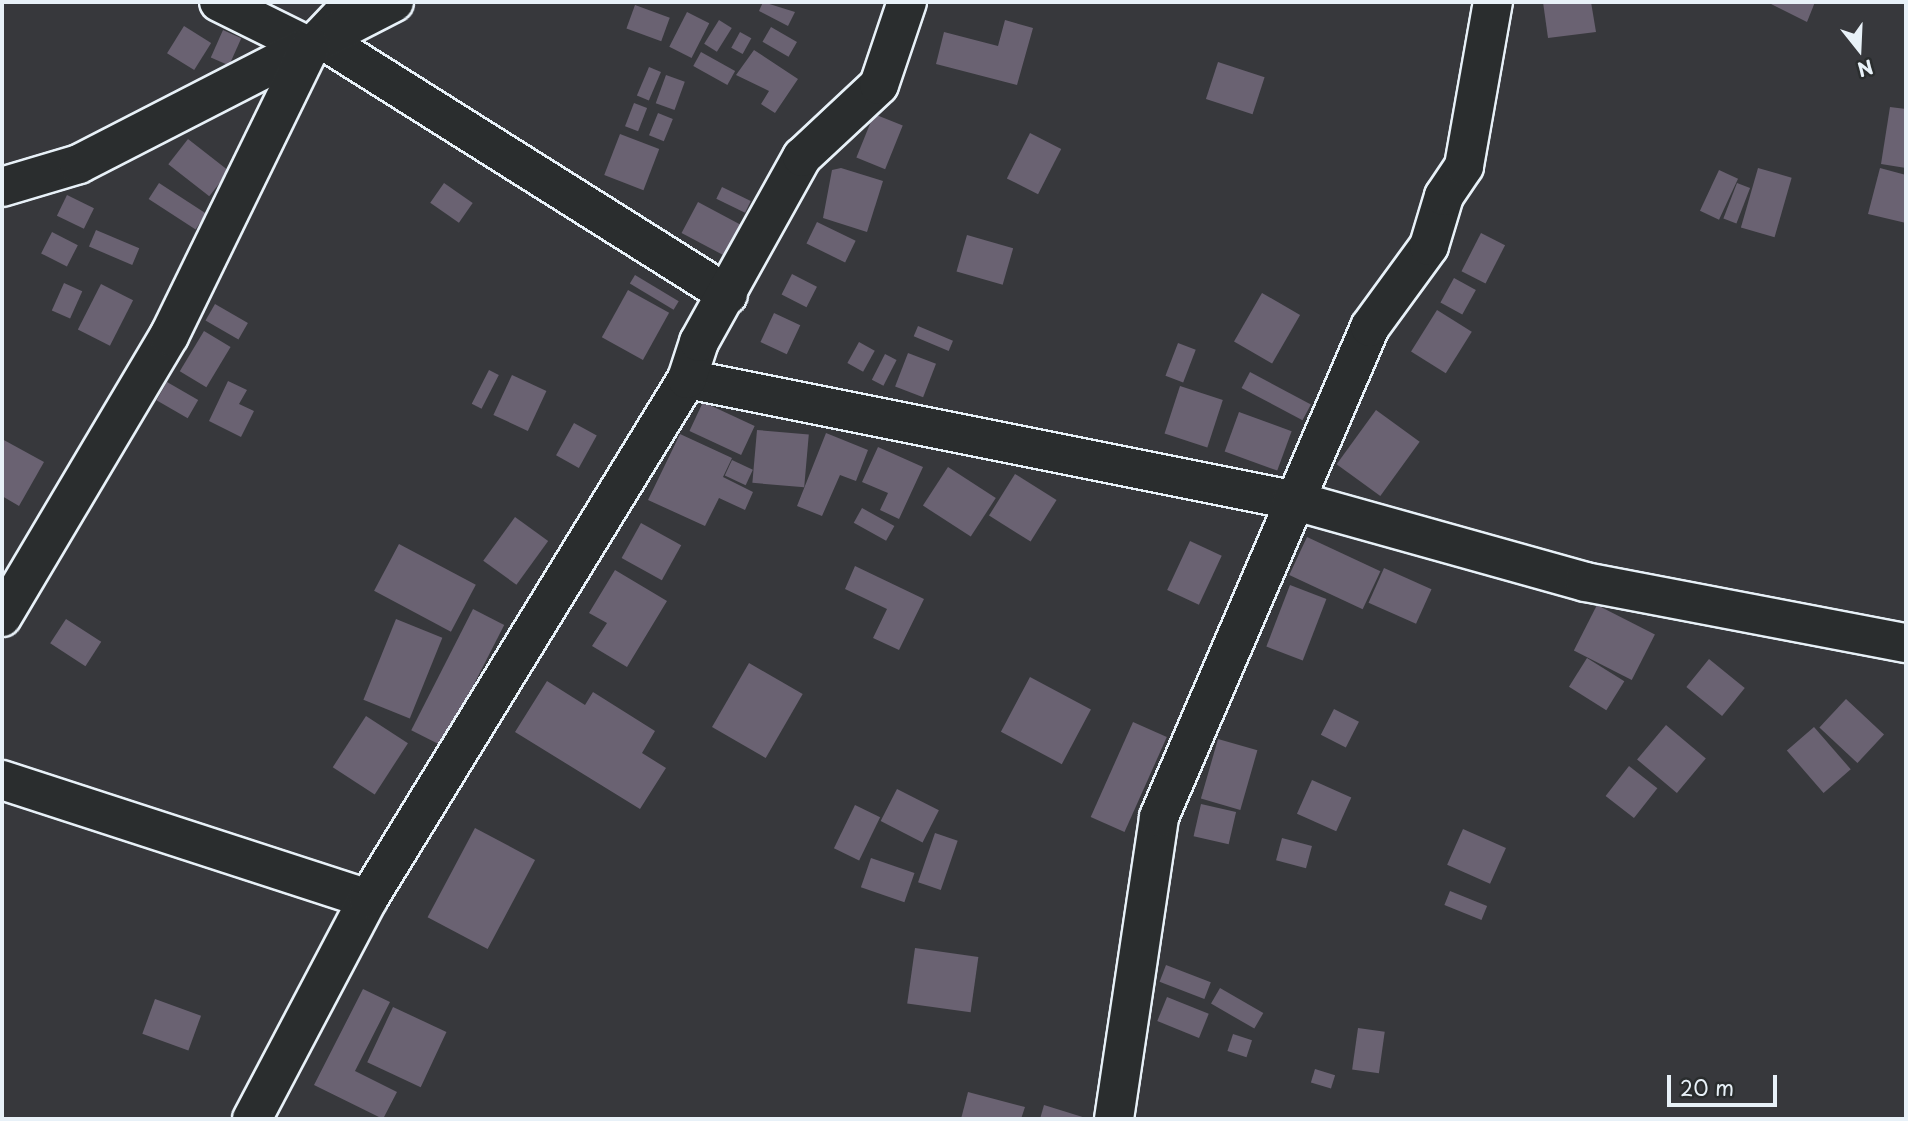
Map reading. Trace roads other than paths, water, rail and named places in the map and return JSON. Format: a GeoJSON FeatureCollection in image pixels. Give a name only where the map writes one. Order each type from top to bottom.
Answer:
{"type":"FeatureCollection","features":[{"type":"Feature","properties":{"kind":"street"},"geometry":{"type":"LineString","coordinates":[[219,2],[315,42],[728,295]]}},
{"type":"Feature","properties":{"kind":"street"},"geometry":{"type":"LineString","coordinates":[[2,617],[169,335],[315,42],[354,2]]}},
{"type":"Feature","properties":{"kind":"street"},"geometry":{"type":"LineString","coordinates":[[2,187],[79,164],[394,2]]}},
{"type":"Feature","properties":{"kind":"street"},"geometry":{"type":"LineString","coordinates":[[252,1119],[368,899],[687,379],[698,342],[728,295],[802,157],[879,85],[906,2]]}},
{"type":"Feature","properties":{"kind":"street"},"geometry":{"type":"LineString","coordinates":[[1114,1119],[1159,817],[1292,500],[1370,327],[1429,246],[1444,196],[1464,166],[1493,2]]}},
{"type":"Feature","properties":{"kind":"street"},"geometry":{"type":"LineString","coordinates":[[687,379],[1292,500],[1585,582],[1906,643]]}},
{"type":"Feature","properties":{"kind":"street"},"geometry":{"type":"LineString","coordinates":[[2,780],[368,899]]}}]}
